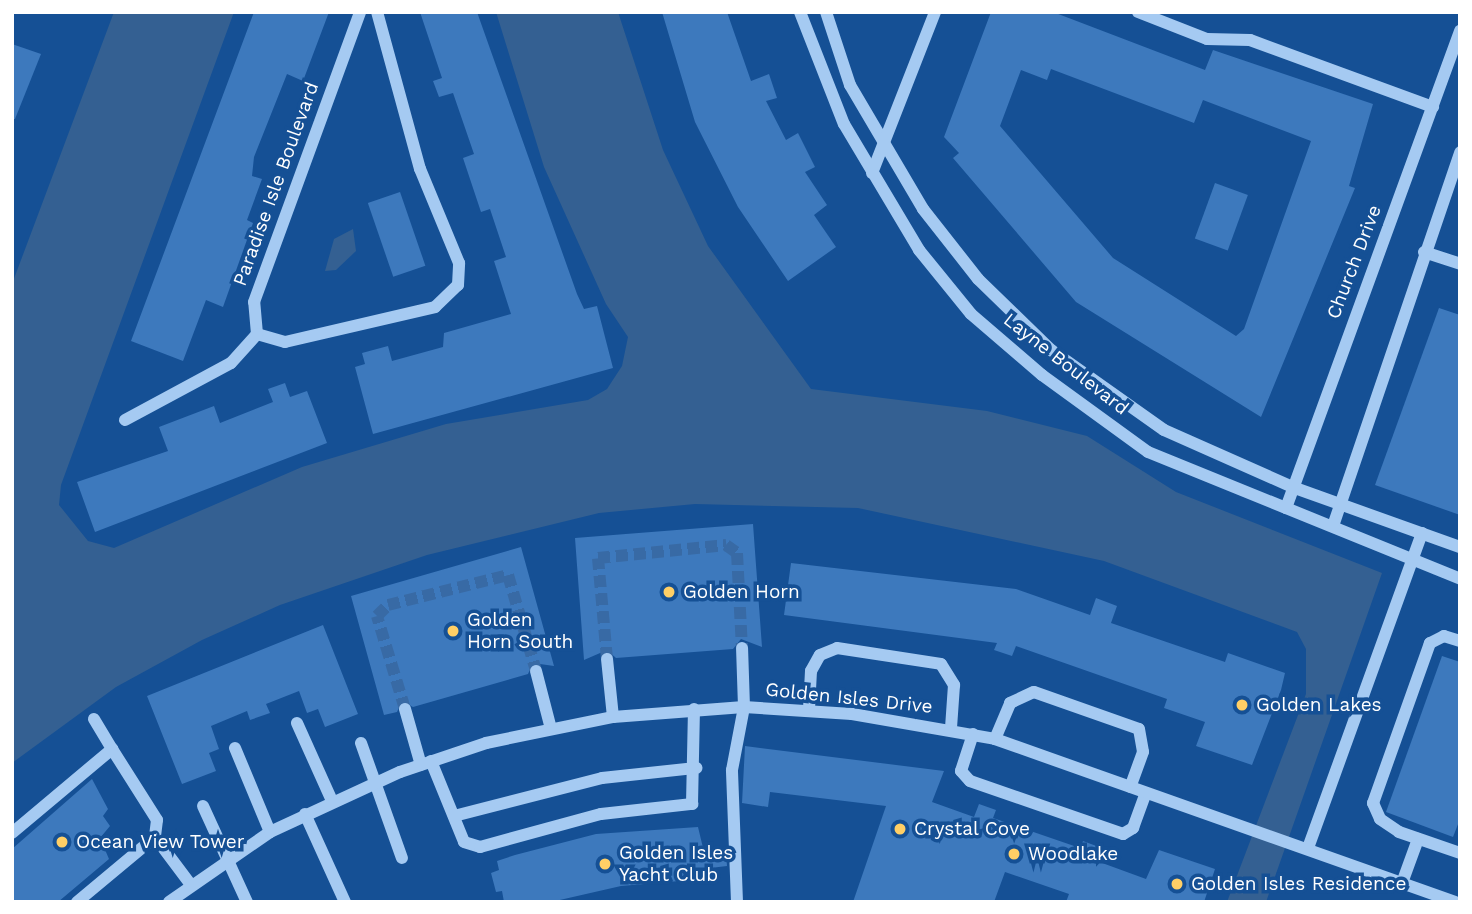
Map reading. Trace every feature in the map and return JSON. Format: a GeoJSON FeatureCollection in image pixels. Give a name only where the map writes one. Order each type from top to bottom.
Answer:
{"type":"FeatureCollection","features":[{"type":"Feature","properties":{"kind":"street","name":"Paradise Isle Boulevard"},"geometry":{"type":"LineString","coordinates":[[257,334],[254,302],[360,12]]}},
{"type":"Feature","properties":{"kind":"street"},"geometry":{"type":"LineString","coordinates":[[125,420],[231,363],[257,334],[285,342],[436,307],[458,285],[459,263],[420,169],[377,12]]}},
{"type":"Feature","properties":{"kind":"street","name":"Layne Boulevard"},"geometry":{"type":"LineString","coordinates":[[800,12],[816,64],[873,173],[919,250],[971,314],[1148,452],[1460,579]]}},
{"type":"Feature","properties":{"kind":"street","name":"Layne Boulevard"},"geometry":{"type":"LineString","coordinates":[[826,12],[850,85],[884,148],[978,279],[1051,350],[1112,396],[1164,430],[1295,488],[1460,547]]}},
{"type":"Feature","properties":{"kind":"street"},"geometry":{"type":"LineString","coordinates":[[873,173],[935,12]]}},
{"type":"Feature","properties":{"kind":"street"},"geometry":{"type":"LineString","coordinates":[[1138,12],[1207,39],[1250,40],[1433,107]]}},
{"type":"Feature","properties":{"kind":"street","name":"Church Drive"},"geometry":{"type":"LineString","coordinates":[[1286,508],[1433,107],[1456,53],[1460,31]]}},
{"type":"Feature","properties":{"kind":"street"},"geometry":{"type":"LineString","coordinates":[[1333,526],[1460,152]]}},
{"type":"Feature","properties":{"kind":"street"},"geometry":{"type":"LineString","coordinates":[[1424,252],[1460,264]]}},
{"type":"Feature","properties":{"kind":"street"},"geometry":{"type":"LineString","coordinates":[[1097,413],[1112,396]]}},
{"type":"Feature","properties":{"kind":"street"},"geometry":{"type":"LineString","coordinates":[[1308,848],[1422,533]]}},
{"type":"Feature","properties":{"kind":"street"},"geometry":{"type":"LineString","coordinates":[[1460,641],[1444,636],[1430,643],[1373,803],[1380,819],[1418,839],[1460,853]]}},
{"type":"Feature","properties":{"kind":"street"},"geometry":{"type":"LineString","coordinates":[[737,902],[732,769],[744,707],[742,648]]}},
{"type":"Feature","properties":{"kind":"street"},"geometry":{"type":"LineString","coordinates":[[808,709],[811,671],[820,655],[837,648],[942,664],[954,685],[951,728]]}},
{"type":"Feature","properties":{"kind":"street"},"geometry":{"type":"LineString","coordinates":[[607,659],[613,717]]}},
{"type":"Feature","properties":{"kind":"street"},"geometry":{"type":"LineString","coordinates":[[536,671],[551,729]]}},
{"type":"Feature","properties":{"kind":"street"},"geometry":{"type":"LineString","coordinates":[[995,739],[1010,703],[1034,692],[1139,729],[1143,752],[1130,787]]}},
{"type":"Feature","properties":{"kind":"street","name":"Golden Isles Drive"},"geometry":{"type":"LineString","coordinates":[[169,902],[270,832],[372,783],[426,763],[551,729],[613,717],[744,707],[808,709],[951,728],[995,739],[1308,848],[1402,883],[1431,898],[1455,902]]}},
{"type":"Feature","properties":{"kind":"street"},"geometry":{"type":"LineString","coordinates":[[405,709],[426,763],[454,816],[464,842],[480,848],[601,814],[692,804],[696,768],[694,709]]}},
{"type":"Feature","properties":{"kind":"street"},"geometry":{"type":"LineString","coordinates":[[77,902],[155,838],[158,820],[94,719]]}},
{"type":"Feature","properties":{"kind":"street"},"geometry":{"type":"LineString","coordinates":[[297,723],[332,802]]}},
{"type":"Feature","properties":{"kind":"street"},"geometry":{"type":"LineString","coordinates":[[973,734],[961,771],[970,781],[1123,834],[1133,828],[1146,793]]}},
{"type":"Feature","properties":{"kind":"street"},"geometry":{"type":"LineString","coordinates":[[362,743],[372,783],[402,858]]}},
{"type":"Feature","properties":{"kind":"street"},"geometry":{"type":"LineString","coordinates":[[234,748],[270,832]]}},
{"type":"Feature","properties":{"kind":"street"},"geometry":{"type":"LineString","coordinates":[[12,832],[112,749]]}},
{"type":"Feature","properties":{"kind":"street"},"geometry":{"type":"LineString","coordinates":[[454,816],[602,778],[696,768]]}},
{"type":"Feature","properties":{"kind":"street"},"geometry":{"type":"LineString","coordinates":[[203,806],[229,858],[234,884],[247,902]]}},
{"type":"Feature","properties":{"kind":"street"},"geometry":{"type":"LineString","coordinates":[[305,814],[345,902]]}},
{"type":"Feature","properties":{"kind":"street"},"geometry":{"type":"LineString","coordinates":[[155,838],[191,886]]}},
{"type":"Feature","properties":{"kind":"street"},"geometry":{"type":"LineString","coordinates":[[1402,883],[1418,839]]}},
{"type":"Feature","properties":{"kind":"water"},"geometry":{"type":"Polygon","coordinates":[[[114,12],[234,12],[61,485],[59,505],[88,541],[114,548],[302,467],[446,424],[588,400],[607,389],[622,366],[628,337],[606,304],[544,167],[496,12],[618,12],[663,150],[708,246],[811,389],[987,411],[1087,436],[1176,492],[1382,573],[1266,902],[1227,902],[1306,694],[1306,649],[1297,632],[1104,561],[858,508],[695,504],[599,513],[427,555],[280,605],[202,640],[116,687],[12,763],[12,284],[114,12]]]}},
{"type":"Feature","properties":{"kind":"water"},"geometry":{"type":"Polygon","coordinates":[[[353,229],[356,251],[336,270],[325,271],[334,239],[353,229]]]}},
{"type":"Feature","properties":{"kind":"building"},"geometry":{"type":"Polygon","coordinates":[[[254,12],[329,12],[303,81],[287,74],[254,157],[252,176],[262,179],[247,220],[253,223],[223,307],[206,300],[183,361],[131,341],[254,12]]]}},
{"type":"Feature","properties":{"kind":"building"},"geometry":{"type":"Polygon","coordinates":[[[420,12],[477,12],[577,294],[584,309],[597,306],[613,368],[373,434],[355,367],[365,364],[362,353],[388,346],[392,361],[443,347],[444,333],[511,314],[494,261],[506,257],[490,209],[481,212],[463,158],[474,154],[453,93],[439,97],[433,81],[442,78],[420,12]]]}},
{"type":"Feature","properties":{"kind":"building"},"geometry":{"type":"Polygon","coordinates":[[[662,12],[727,12],[751,81],[769,74],[777,98],[766,101],[786,140],[798,133],[815,167],[805,172],[827,205],[814,215],[836,247],[788,281],[738,207],[695,122],[662,12]]]}},
{"type":"Feature","properties":{"kind":"building"},"geometry":{"type":"Polygon","coordinates":[[[991,12],[1053,12],[1205,70],[1213,50],[1373,104],[1349,186],[1355,188],[1261,417],[1076,302],[953,158],[959,153],[944,137],[991,12]],[[1051,69],[1047,80],[1021,70],[1000,126],[1113,258],[1236,336],[1244,329],[1311,141],[1203,100],[1194,123],[1051,69]]]}},
{"type":"Feature","properties":{"kind":"building"},"geometry":{"type":"Polygon","coordinates":[[[12,44],[41,54],[15,119],[12,119],[12,44]]]}},
{"type":"Feature","properties":{"kind":"building"},"geometry":{"type":"Polygon","coordinates":[[[1215,183],[1248,195],[1228,250],[1195,238],[1215,183]]]}},
{"type":"Feature","properties":{"kind":"building"},"geometry":{"type":"Polygon","coordinates":[[[400,192],[425,266],[393,277],[368,203],[400,192]]]}},
{"type":"Feature","properties":{"kind":"building"},"geometry":{"type":"Polygon","coordinates":[[[1439,308],[1460,315],[1460,515],[1375,485],[1439,308]]]}},
{"type":"Feature","properties":{"kind":"building"},"geometry":{"type":"Polygon","coordinates":[[[285,383],[290,397],[307,391],[327,443],[95,532],[77,482],[168,451],[159,427],[214,406],[220,423],[273,402],[268,389],[285,383]]]}},
{"type":"Feature","properties":{"kind":"building","name":"Golden Horn"},"geometry":{"type":"Polygon","coordinates":[[[753,524],[762,647],[741,639],[733,649],[616,658],[607,650],[584,660],[575,538],[753,524]]]}},
{"type":"Feature","properties":{"kind":"building","name":"Golden Horn South"},"geometry":{"type":"Polygon","coordinates":[[[521,547],[554,666],[533,663],[528,674],[413,707],[402,701],[397,712],[384,715],[351,596],[521,547]]]}},
{"type":"Feature","properties":{"kind":"building"},"geometry":{"type":"Polygon","coordinates":[[[791,563],[1016,589],[1090,615],[1096,598],[1117,606],[1111,623],[1225,662],[1228,653],[1285,673],[1281,690],[1252,765],[1196,746],[1205,722],[1164,708],[1167,699],[1016,646],[1012,656],[994,650],[997,643],[784,615],[791,563]]]}},
{"type":"Feature","properties":{"kind":"building"},"geometry":{"type":"Polygon","coordinates":[[[323,625],[358,714],[325,727],[318,709],[307,713],[299,691],[266,704],[270,713],[250,720],[247,711],[211,726],[219,749],[209,753],[216,771],[182,784],[147,696],[323,625]]]}},
{"type":"Feature","properties":{"kind":"building"},"geometry":{"type":"Polygon","coordinates":[[[1442,656],[1460,662],[1460,819],[1453,837],[1386,812],[1442,656]]]}},
{"type":"Feature","properties":{"kind":"building"},"geometry":{"type":"Polygon","coordinates":[[[745,746],[944,771],[932,802],[974,817],[979,804],[996,810],[993,818],[1080,848],[1083,841],[1099,847],[1094,860],[1146,879],[1159,850],[1215,869],[1204,902],[1066,902],[1069,894],[1005,872],[994,902],[853,902],[886,806],[770,792],[768,807],[742,803],[745,746]]]}},
{"type":"Feature","properties":{"kind":"building","name":"Ocean View Tower"},"geometry":{"type":"Polygon","coordinates":[[[92,779],[108,809],[103,816],[110,826],[100,838],[109,859],[58,902],[12,902],[12,849],[92,779]]]}},
{"type":"Feature","properties":{"kind":"building","name":"Golden Isles Yacht Club"},"geometry":{"type":"Polygon","coordinates":[[[698,827],[704,852],[726,850],[727,866],[702,869],[703,879],[621,886],[551,902],[504,902],[502,891],[496,892],[491,873],[499,870],[497,861],[515,855],[596,834],[698,827]]]}},
{"type":"Feature","properties":{"kind":"tunnel"},"geometry":{"type":"LineString","coordinates":[[607,659],[598,558],[726,545],[737,553],[742,648]]}},
{"type":"Feature","properties":{"kind":"tunnel"},"geometry":{"type":"LineString","coordinates":[[405,709],[377,616],[388,605],[508,575],[536,671]]}},
{"type":"Feature","properties":{"kind":"place","name":"Golden Horn"},"geometry":{"type":"Point","coordinates":[669,592]}},
{"type":"Feature","properties":{"kind":"place","name":"Golden Horn South"},"geometry":{"type":"Point","coordinates":[453,631]}},
{"type":"Feature","properties":{"kind":"place","name":"Golden Lakes"},"geometry":{"type":"Point","coordinates":[1242,705]}},
{"type":"Feature","properties":{"kind":"place","name":"Crystal Cove"},"geometry":{"type":"Point","coordinates":[900,829]}},
{"type":"Feature","properties":{"kind":"place","name":"Ocean View Tower"},"geometry":{"type":"Point","coordinates":[62,842]}},
{"type":"Feature","properties":{"kind":"place","name":"Woodlake"},"geometry":{"type":"Point","coordinates":[1014,854]}},
{"type":"Feature","properties":{"kind":"place","name":"Golden Isles Yacht Club"},"geometry":{"type":"Point","coordinates":[605,864]}},
{"type":"Feature","properties":{"kind":"place","name":"Golden Isles Residence"},"geometry":{"type":"Point","coordinates":[1177,884]}}]}
